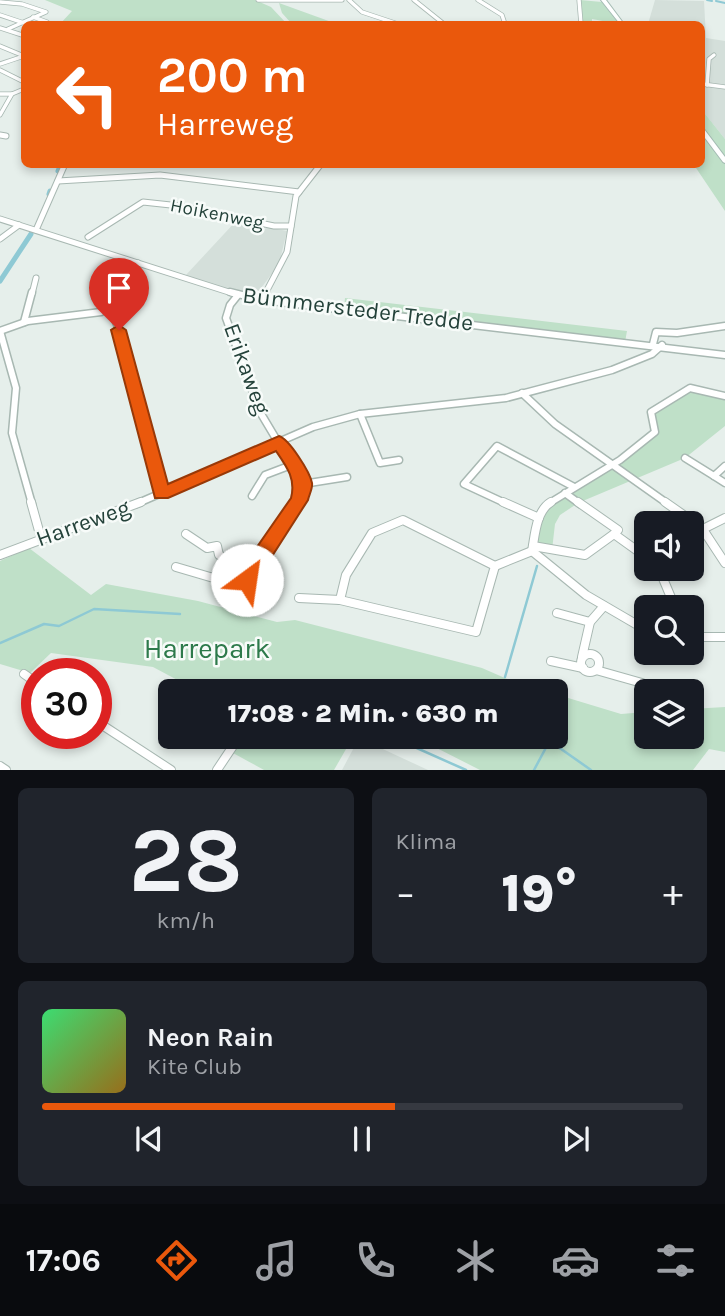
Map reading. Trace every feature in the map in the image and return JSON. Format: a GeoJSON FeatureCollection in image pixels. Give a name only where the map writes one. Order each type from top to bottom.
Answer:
{"type":"FeatureCollection","features":[{"type":"Feature","properties":{"kind":"street"},"geometry":{"type":"LineString","coordinates":[[258,0],[342,0]]}},
{"type":"Feature","properties":{"kind":"street"},"geometry":{"type":"LineString","coordinates":[[349,0],[362,12],[389,21]]}},
{"type":"Feature","properties":{"kind":"street"},"geometry":{"type":"LineString","coordinates":[[414,0],[440,21]]}},
{"type":"Feature","properties":{"kind":"street"},"geometry":{"type":"LineString","coordinates":[[478,0],[502,15],[504,21]]}},
{"type":"Feature","properties":{"kind":"street"},"geometry":{"type":"LineString","coordinates":[[579,0],[581,21]]}},
{"type":"Feature","properties":{"kind":"street"},"geometry":{"type":"LineString","coordinates":[[603,0],[620,21]]}},
{"type":"Feature","properties":{"kind":"street"},"geometry":{"type":"LineString","coordinates":[[0,2],[22,4],[48,12],[27,21]]}},
{"type":"Feature","properties":{"kind":"street"},"geometry":{"type":"LineString","coordinates":[[0,15],[21,22]]}},
{"type":"Feature","properties":{"kind":"street"},"geometry":{"type":"LineString","coordinates":[[33,17],[44,21]]}},
{"type":"Feature","properties":{"kind":"street"},"geometry":{"type":"LineString","coordinates":[[0,29],[21,24]]}},
{"type":"Feature","properties":{"kind":"street"},"geometry":{"type":"LineString","coordinates":[[8,29],[21,35]]}},
{"type":"Feature","properties":{"kind":"street"},"geometry":{"type":"LineString","coordinates":[[0,46],[21,54]]}},
{"type":"Feature","properties":{"kind":"street"},"geometry":{"type":"LineString","coordinates":[[714,55],[709,60],[705,85],[725,87]]}},
{"type":"Feature","properties":{"kind":"street"},"geometry":{"type":"LineString","coordinates":[[0,67],[21,56]]}},
{"type":"Feature","properties":{"kind":"street"},"geometry":{"type":"LineString","coordinates":[[0,67],[21,80]]}},
{"type":"Feature","properties":{"kind":"street"},"geometry":{"type":"LineString","coordinates":[[0,94],[12,94],[21,90]]}},
{"type":"Feature","properties":{"kind":"street"},"geometry":{"type":"LineString","coordinates":[[1,112],[12,94]]}},
{"type":"Feature","properties":{"kind":"street"},"geometry":{"type":"LineString","coordinates":[[705,134],[725,160]]}},
{"type":"Feature","properties":{"kind":"street"},"geometry":{"type":"LineString","coordinates":[[36,230],[63,168]]}},
{"type":"Feature","properties":{"kind":"street"},"geometry":{"type":"LineString","coordinates":[[262,300],[285,259],[295,200],[318,168]]}},
{"type":"Feature","properties":{"kind":"street"},"geometry":{"type":"LineString","coordinates":[[58,181],[172,176],[299,192]]}},
{"type":"Feature","properties":{"kind":"street","name":"Hoikenweg"},"geometry":{"type":"LineString","coordinates":[[88,237],[143,202],[180,206],[274,226],[292,226]]}},
{"type":"Feature","properties":{"kind":"street","name":"Bümmersteder Tredde"},"geometry":{"type":"LineString","coordinates":[[0,219],[238,295],[262,300],[662,345],[725,355]]}},
{"type":"Feature","properties":{"kind":"street"},"geometry":{"type":"LineString","coordinates":[[0,239],[19,225]]}},
{"type":"Feature","properties":{"kind":"street"},"geometry":{"type":"LineString","coordinates":[[105,310],[105,286],[138,263]]}},
{"type":"Feature","properties":{"kind":"street"},"geometry":{"type":"LineString","coordinates":[[24,321],[36,278]]}},
{"type":"Feature","properties":{"kind":"street","name":"Erikaweg"},"geometry":{"type":"LineString","coordinates":[[238,295],[228,309],[226,320],[256,403],[294,464],[303,484]]}},
{"type":"Feature","properties":{"kind":"street"},"geometry":{"type":"LineString","coordinates":[[41,538],[12,433],[16,388],[0,331],[24,321],[105,310],[113,314],[162,494]]}},
{"type":"Feature","properties":{"kind":"street"},"geometry":{"type":"LineString","coordinates":[[653,344],[656,332],[677,333],[725,326]]}},
{"type":"Feature","properties":{"kind":"street","name":"Harreweg"},"geometry":{"type":"LineString","coordinates":[[0,555],[162,494],[313,427],[360,414],[486,402],[625,365],[658,351],[662,345]]}},
{"type":"Feature","properties":{"kind":"street"},"geometry":{"type":"LineString","coordinates":[[532,548],[538,518],[547,505],[613,464],[655,432],[651,412],[690,388],[725,396]]}},
{"type":"Feature","properties":{"kind":"street"},"geometry":{"type":"LineString","coordinates":[[522,393],[555,424],[678,511]]}},
{"type":"Feature","properties":{"kind":"street"},"geometry":{"type":"LineString","coordinates":[[360,414],[380,463],[399,460]]}},
{"type":"Feature","properties":{"kind":"street"},"geometry":{"type":"LineString","coordinates":[[538,518],[464,484],[497,446],[573,487]]}},
{"type":"Feature","properties":{"kind":"street"},"geometry":{"type":"LineString","coordinates":[[685,458],[725,483]]}},
{"type":"Feature","properties":{"kind":"street"},"geometry":{"type":"LineString","coordinates":[[252,496],[265,475],[294,464]]}},
{"type":"Feature","properties":{"kind":"street"},"geometry":{"type":"LineString","coordinates":[[714,476],[725,467]]}},
{"type":"Feature","properties":{"kind":"street"},"geometry":{"type":"LineString","coordinates":[[176,566],[179,570],[228,582],[232,587],[239,588],[299,500],[303,484],[347,477]]}},
{"type":"Feature","properties":{"kind":"street"},"geometry":{"type":"LineString","coordinates":[[299,598],[340,600],[475,632],[495,566],[532,548],[586,555],[618,530],[565,493]]}},
{"type":"Feature","properties":{"kind":"street"},"geometry":{"type":"LineString","coordinates":[[704,527],[725,518]]}},
{"type":"Feature","properties":{"kind":"street"},"geometry":{"type":"LineString","coordinates":[[340,600],[346,575],[372,533],[403,520],[495,566]]}},
{"type":"Feature","properties":{"kind":"street"},"geometry":{"type":"LineString","coordinates":[[704,531],[725,564]]}},
{"type":"Feature","properties":{"kind":"street"},"geometry":{"type":"LineString","coordinates":[[187,534],[207,548],[217,546],[219,555],[239,566],[236,573],[228,578],[228,582]]}},
{"type":"Feature","properties":{"kind":"street"},"geometry":{"type":"LineString","coordinates":[[614,534],[634,548]]}},
{"type":"Feature","properties":{"kind":"street"},"geometry":{"type":"LineString","coordinates":[[532,548],[547,566],[604,606],[634,623]]}},
{"type":"Feature","properties":{"kind":"street"},"geometry":{"type":"LineString","coordinates":[[236,573],[263,591]]}},
{"type":"Feature","properties":{"kind":"street"},"geometry":{"type":"LineString","coordinates":[[583,668],[580,663],[590,622],[604,606]]}},
{"type":"Feature","properties":{"kind":"street"},"geometry":{"type":"LineString","coordinates":[[557,613],[590,622]]}},
{"type":"Feature","properties":{"kind":"street"},"geometry":{"type":"LineString","coordinates":[[704,637],[725,637]]}},
{"type":"Feature","properties":{"kind":"street"},"geometry":{"type":"LineString","coordinates":[[582,657],[588,655],[597,658],[600,666],[596,670]]}},
{"type":"Feature","properties":{"kind":"street"},"geometry":{"type":"LineString","coordinates":[[551,661],[634,681]]}},
{"type":"Feature","properties":{"kind":"street"},"geometry":{"type":"LineString","coordinates":[[112,731],[172,770]]}},
{"type":"Feature","properties":{"kind":"street"},"geometry":{"type":"LineString","coordinates":[[216,770],[231,749]]}},
{"type":"Feature","properties":{"kind":"street"},"geometry":{"type":"LineString","coordinates":[[0,766],[6,770]]}},
{"type":"Feature","properties":{"kind":"shaded area"},"geometry":{"type":"Polygon","coordinates":[[[655,0],[704,1],[706,38],[725,41],[725,139],[705,114],[705,21],[649,21],[655,0]]]}},
{"type":"Feature","properties":{"kind":"shaded area"},"geometry":{"type":"Polygon","coordinates":[[[237,220],[265,227],[260,234],[267,227],[287,231],[279,264],[256,295],[238,293],[185,276],[237,220]]]}},
{"type":"Feature","properties":{"kind":"shaded area"},"geometry":{"type":"Polygon","coordinates":[[[353,749],[383,749],[428,770],[342,770],[353,749]]]}},
{"type":"Feature","properties":{"kind":"green space"},"geometry":{"type":"Polygon","coordinates":[[[45,0],[255,0],[271,7],[284,21],[63,21],[72,11],[45,0]]]}},
{"type":"Feature","properties":{"kind":"green space"},"geometry":{"type":"Polygon","coordinates":[[[580,0],[602,2],[617,21],[592,19],[583,21],[580,0]]]}},
{"type":"Feature","properties":{"kind":"green space"},"geometry":{"type":"Polygon","coordinates":[[[279,3],[329,21],[289,21],[282,13],[279,3]]]}},
{"type":"Feature","properties":{"kind":"green space"},"geometry":{"type":"Polygon","coordinates":[[[705,114],[725,139],[725,211],[696,168],[705,168],[705,114]]]}},
{"type":"Feature","properties":{"kind":"green space"},"geometry":{"type":"Polygon","coordinates":[[[345,298],[627,331],[625,342],[344,309],[345,298]]]}},
{"type":"Feature","properties":{"kind":"green space"},"geometry":{"type":"Polygon","coordinates":[[[690,388],[725,396],[725,426],[685,458],[578,503],[560,515],[555,524],[552,550],[533,546],[546,505],[595,475],[655,432],[651,412],[690,388]]]}},
{"type":"Feature","properties":{"kind":"green space","name":"Harrepark"},"geometry":{"type":"Polygon","coordinates":[[[29,548],[91,595],[106,584],[198,601],[277,622],[295,620],[482,668],[507,679],[176,679],[153,667],[112,661],[112,658],[51,653],[46,658],[21,658],[21,670],[0,664],[0,561],[29,548]]]}},
{"type":"Feature","properties":{"kind":"green space"},"geometry":{"type":"Polygon","coordinates":[[[568,698],[621,714],[634,713],[634,749],[704,749],[704,708],[725,707],[725,752],[709,749],[693,770],[480,770],[439,749],[568,749],[568,698]]]}},
{"type":"Feature","properties":{"kind":"green space"},"geometry":{"type":"Polygon","coordinates":[[[236,749],[346,749],[334,770],[264,770],[233,753],[236,749]]]}},
{"type":"Feature","properties":{"kind":"waterway"},"geometry":{"type":"LineString","coordinates":[[707,0],[712,1]]}},
{"type":"Feature","properties":{"kind":"waterway"},"geometry":{"type":"LineString","coordinates":[[716,1],[725,3]]}},
{"type":"Feature","properties":{"kind":"waterway"},"geometry":{"type":"LineString","coordinates":[[0,281],[31,234]]}},
{"type":"Feature","properties":{"kind":"waterway"},"geometry":{"type":"LineString","coordinates":[[505,677],[537,566]]}},
{"type":"Feature","properties":{"kind":"waterway"},"geometry":{"type":"LineString","coordinates":[[0,643],[44,624],[59,626],[94,609],[180,614]]}},
{"type":"Feature","properties":{"kind":"waterway"},"geometry":{"type":"LineString","coordinates":[[419,749],[466,770]]}},
{"type":"Feature","properties":{"kind":"waterway"},"geometry":{"type":"LineString","coordinates":[[534,770],[545,749]]}},
{"type":"Feature","properties":{"kind":"waterway"},"geometry":{"type":"LineString","coordinates":[[561,749],[591,770]]}},
{"type":"Feature","properties":{"kind":"route"},"geometry":{"type":"LineString","coordinates":[[119,330],[162,494],[279,442],[294,464],[303,484],[299,500],[246,577],[247,580]]}}]}
